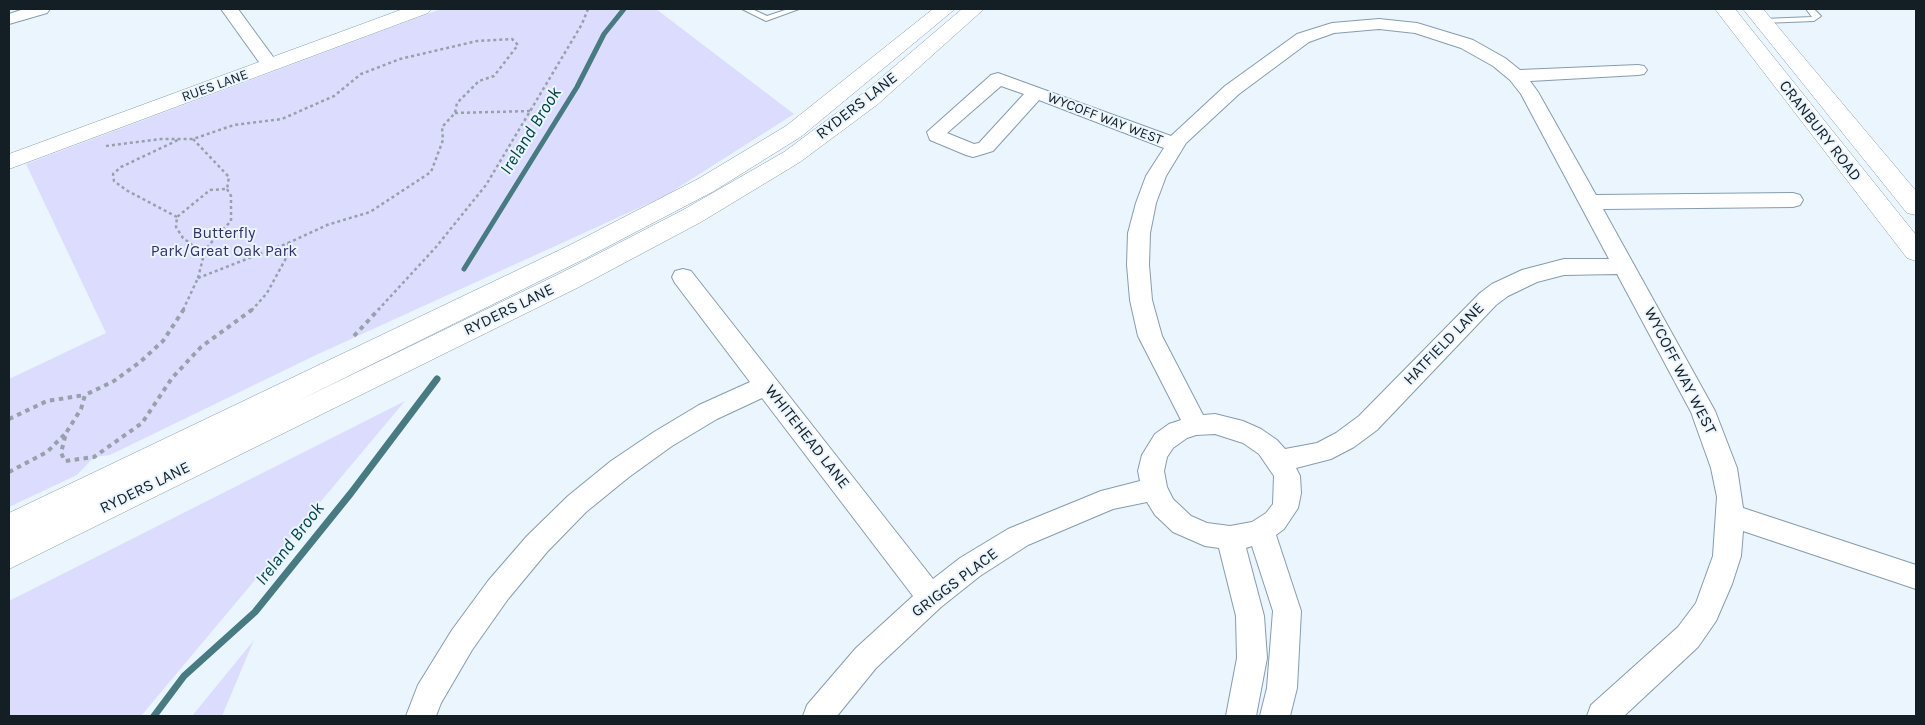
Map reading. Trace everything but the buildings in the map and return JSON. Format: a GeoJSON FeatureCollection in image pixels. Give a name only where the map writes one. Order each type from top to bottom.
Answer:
{"type":"FeatureCollection","features":[{"type":"Feature","properties":{"kind":"main road","name":"RUES LANE"},"geometry":{"type":"LineString","coordinates":[[9,162],[421,9]]}},
{"type":"Feature","properties":{"kind":"main road","name":"RYDERS LANE"},"geometry":{"type":"LineString","coordinates":[[9,528],[576,252],[706,185],[794,131],[945,9]]}},
{"type":"Feature","properties":{"kind":"main road","name":"RYDERS LANE"},"geometry":{"type":"LineString","coordinates":[[9,555],[570,280],[692,216],[792,157],[870,99],[974,9]]}},
{"type":"Feature","properties":{"kind":"main road","name":"CRANBURY ROAD"},"geometry":{"type":"LineString","coordinates":[[1725,9],[1916,252]]}},
{"type":"Feature","properties":{"kind":"main road","name":"CRANBURY ROAD"},"geometry":{"type":"LineString","coordinates":[[1758,15],[1916,207]]}},
{"type":"Feature","properties":{"kind":"street"},"geometry":{"type":"LineString","coordinates":[[9,18],[41,9]]}},
{"type":"Feature","properties":{"kind":"street"},"geometry":{"type":"LineString","coordinates":[[229,9],[270,65]]}},
{"type":"Feature","properties":{"kind":"street","name":"WYCOFF WAY WEST"},"geometry":{"type":"LineString","coordinates":[[1036,92],[982,150],[973,151],[937,136],[937,132],[994,80],[1003,80],[1036,92],[1175,145],[1232,90],[1304,38],[1322,30],[1343,26],[1379,24],[1401,17],[1430,31],[1467,44],[1499,62],[1516,76],[1529,92],[1703,410],[1724,468],[1730,515],[1727,556],[1706,612],[1688,637],[1602,716]]}},
{"type":"Feature","properties":{"kind":"street"},"geometry":{"type":"LineString","coordinates":[[1516,76],[1638,70]]}},
{"type":"Feature","properties":{"kind":"street"},"geometry":{"type":"LineString","coordinates":[[1175,145],[1156,176],[1146,203],[1139,233],[1138,265],[1141,300],[1150,336],[1196,425]]}},
{"type":"Feature","properties":{"kind":"street"},"geometry":{"type":"LineString","coordinates":[[1589,202],[1793,200]]}},
{"type":"Feature","properties":{"kind":"street","name":"HATFIELD LANE"},"geometry":{"type":"LineString","coordinates":[[1280,461],[1322,452],[1345,440],[1368,423],[1488,299],[1500,290],[1530,276],[1564,268],[1602,265],[1625,266]]}},
{"type":"Feature","properties":{"kind":"street","name":"WHITEHEAD LANE"},"geometry":{"type":"LineString","coordinates":[[683,277],[931,598]]}},
{"type":"Feature","properties":{"kind":"street"},"geometry":{"type":"LineString","coordinates":[[421,716],[429,695],[462,640],[498,590],[537,544],[577,504],[620,469],[663,439],[708,412],[767,385]]}},
{"type":"Feature","properties":{"kind":"street"},"geometry":{"type":"LineString","coordinates":[[1215,424],[1234,428],[1252,436],[1268,447],[1280,461],[1287,476],[1288,484],[1284,508],[1275,521],[1261,531],[1246,536],[1230,538],[1205,534],[1182,524],[1164,507],[1154,488],[1151,471],[1155,455],[1164,441],[1178,431],[1196,425],[1215,424]]}},
{"type":"Feature","properties":{"kind":"street","name":"GRIGGS PLACE"},"geometry":{"type":"LineString","coordinates":[[818,716],[866,658],[931,598],[970,567],[1018,537],[1110,499],[1154,488]]}},
{"type":"Feature","properties":{"kind":"street"},"geometry":{"type":"LineString","coordinates":[[1730,515],[1916,577]]}},
{"type":"Feature","properties":{"kind":"street"},"geometry":{"type":"LineString","coordinates":[[1261,531],[1287,611],[1286,651],[1282,688],[1275,716]]}},
{"type":"Feature","properties":{"kind":"street"},"geometry":{"type":"LineString","coordinates":[[1230,538],[1250,616],[1252,658],[1241,716]]}},
{"type":"Feature","properties":{"kind":"lane"},"geometry":{"type":"LineString","coordinates":[[746,9],[766,19],[795,9]]}},
{"type":"Feature","properties":{"kind":"lane"},"geometry":{"type":"LineString","coordinates":[[1758,15],[1814,19],[1817,16],[1810,9]]}},
{"type":"Feature","properties":{"kind":"path"},"geometry":{"type":"LineString","coordinates":[[353,336],[436,247],[486,185],[531,111],[588,9]]}},
{"type":"Feature","properties":{"kind":"path"},"geometry":{"type":"LineString","coordinates":[[105,146],[192,139],[234,125],[282,119],[334,96],[361,74],[400,59],[477,41],[512,39],[518,45],[494,76],[479,81],[457,103],[455,113],[442,127],[443,140],[431,172],[370,212],[327,225],[288,243],[198,278]]}},
{"type":"Feature","properties":{"kind":"path"},"geometry":{"type":"LineString","coordinates":[[455,113],[531,111]]}},
{"type":"Feature","properties":{"kind":"path"},"geometry":{"type":"LineString","coordinates":[[177,217],[126,190],[114,181],[114,174],[121,167],[181,139]]}},
{"type":"Feature","properties":{"kind":"path"},"geometry":{"type":"LineString","coordinates":[[9,419],[47,401],[85,395],[114,381],[140,362],[163,341],[186,306],[198,278],[204,254],[209,245],[226,230],[231,221],[231,196],[227,189],[229,177],[192,139]]}},
{"type":"Feature","properties":{"kind":"path"},"geometry":{"type":"LineString","coordinates":[[204,254],[193,248],[183,238],[176,227],[177,217],[210,190],[227,189]]}},
{"type":"Feature","properties":{"kind":"path"},"geometry":{"type":"LineString","coordinates":[[66,432],[61,453],[65,461],[94,457],[142,423],[178,372],[201,347],[249,313],[266,293],[291,249],[288,243]]}},
{"type":"Feature","properties":{"kind":"path"},"geometry":{"type":"LineString","coordinates":[[9,472],[18,469],[47,452],[66,432],[81,409],[85,395]]}},
{"type":"Feature","properties":{"kind":"green space","name":"Butterfly Park/Great Oak Park"},"geometry":{"type":"Polygon","coordinates":[[[441,9],[656,9],[794,114],[665,196],[316,355],[110,455],[94,457],[77,475],[9,507],[9,379],[106,333],[26,164],[441,9]]]}},
{"type":"Feature","properties":{"kind":"green space"},"geometry":{"type":"Polygon","coordinates":[[[405,401],[141,716],[9,716],[9,601],[405,401]]]}},
{"type":"Feature","properties":{"kind":"green space"},"geometry":{"type":"Polygon","coordinates":[[[254,640],[222,716],[192,716],[254,640]]]}},
{"type":"Feature","properties":{"kind":"waterway","name":"Ireland Brook"},"geometry":{"type":"LineString","coordinates":[[464,269],[577,87],[604,34],[624,9]]}},
{"type":"Feature","properties":{"kind":"waterway","name":"Ireland Brook"},"geometry":{"type":"LineString","coordinates":[[154,716],[184,676],[255,612],[351,493],[437,379]]}}]}
